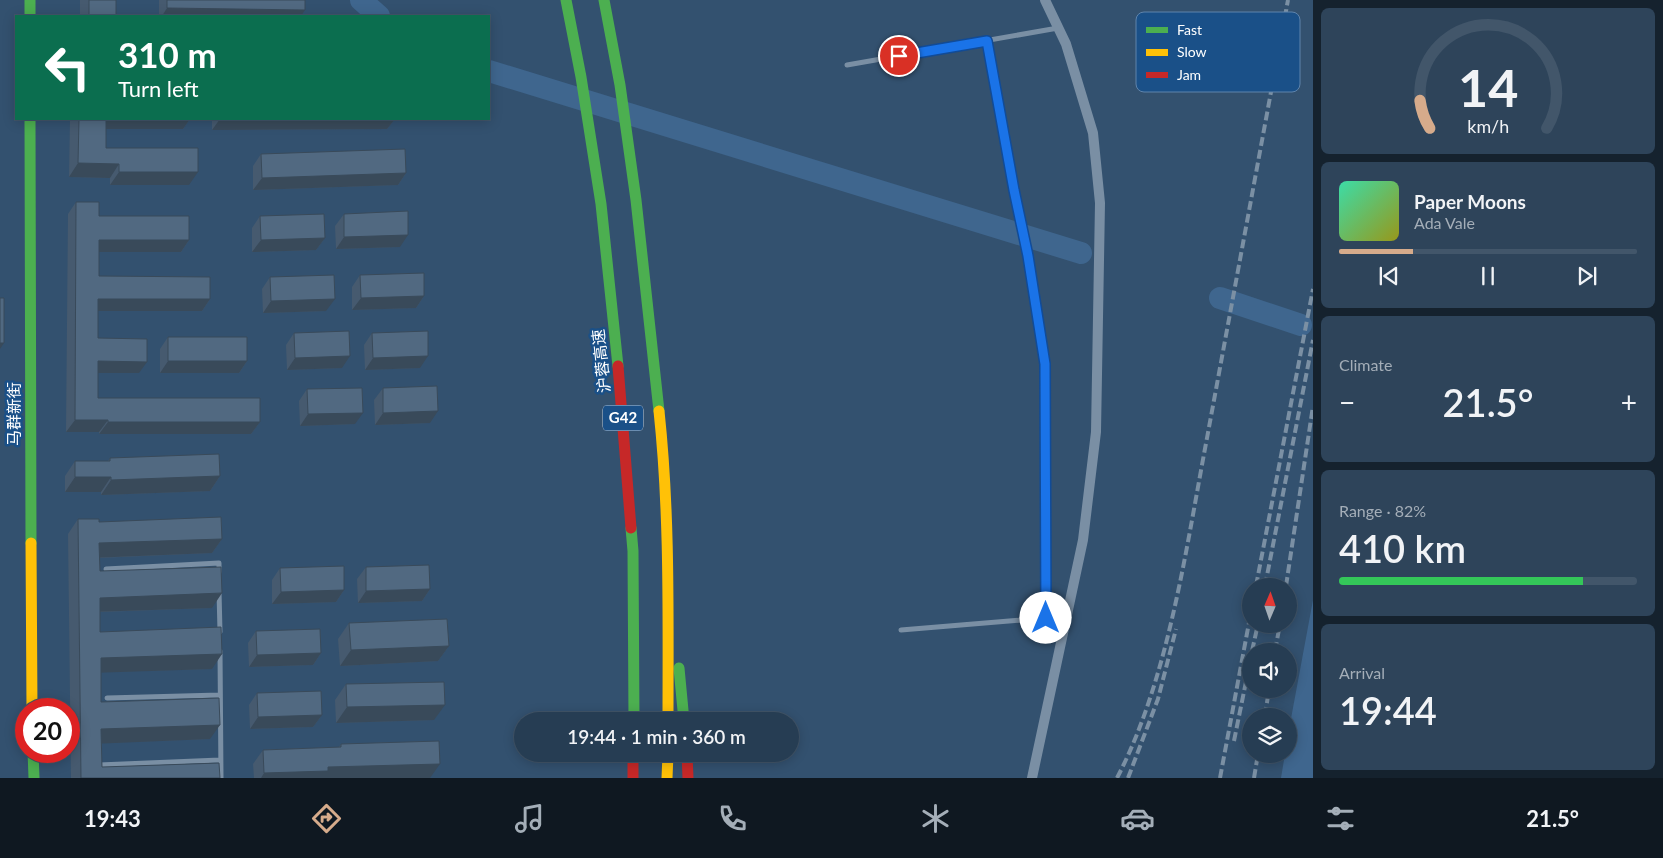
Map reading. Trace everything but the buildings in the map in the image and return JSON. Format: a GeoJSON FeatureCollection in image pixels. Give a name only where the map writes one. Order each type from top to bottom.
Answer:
{"type":"FeatureCollection","features":[{"type":"Feature","properties":{"kind":"main road"},"geometry":{"type":"LineString","coordinates":[[30,0],[30,15]]}},
{"type":"Feature","properties":{"kind":"main road","name":"沪蓉高速"},"geometry":{"type":"LineString","coordinates":[[566,0],[581,77],[600,204],[620,390],[633,551],[634,712]]}},
{"type":"Feature","properties":{"kind":"main road","name":"G42"},"geometry":{"type":"LineString","coordinates":[[604,0],[620,85],[636,200],[663,448],[668,553],[668,712]]}},
{"type":"Feature","properties":{"kind":"main road","name":"马群新街"},"geometry":{"type":"LineString","coordinates":[[30,120],[32,698]]}},
{"type":"Feature","properties":{"kind":"main road"},"geometry":{"type":"LineString","coordinates":[[668,553],[683,712]]}},
{"type":"Feature","properties":{"kind":"main road"},"geometry":{"type":"LineString","coordinates":[[632,778],[633,762]]}},
{"type":"Feature","properties":{"kind":"main road"},"geometry":{"type":"LineString","coordinates":[[667,778],[668,762]]}},
{"type":"Feature","properties":{"kind":"main road"},"geometry":{"type":"LineString","coordinates":[[687,762],[688,778]]}},
{"type":"Feature","properties":{"kind":"main road"},"geometry":{"type":"LineString","coordinates":[[33,763],[34,778]]}},
{"type":"Feature","properties":{"kind":"street"},"geometry":{"type":"LineString","coordinates":[[1032,778],[1083,540],[1096,432],[1100,204],[1093,132],[1066,44],[1045,0]]}},
{"type":"Feature","properties":{"kind":"lane"},"geometry":{"type":"LineString","coordinates":[[846,65],[1058,28]]}},
{"type":"Feature","properties":{"kind":"lane"},"geometry":{"type":"LineString","coordinates":[[901,630],[1046,618],[1045,364],[1028,256],[987,41]]}},
{"type":"Feature","properties":{"kind":"lane"},"geometry":{"type":"LineString","coordinates":[[106,570],[219,563],[220,638]]}},
{"type":"Feature","properties":{"kind":"lane"},"geometry":{"type":"LineString","coordinates":[[210,628],[220,628]]}},
{"type":"Feature","properties":{"kind":"lane"},"geometry":{"type":"LineString","coordinates":[[220,647],[221,778]]}},
{"type":"Feature","properties":{"kind":"lane"},"geometry":{"type":"LineString","coordinates":[[106,698],[220,695]]}},
{"type":"Feature","properties":{"kind":"lane"},"geometry":{"type":"LineString","coordinates":[[99,765],[220,760]]}},
{"type":"Feature","properties":{"kind":"water"},"geometry":{"type":"Polygon","coordinates":[[[1313,600],[1313,778],[1281,778],[1284,763],[1297,763],[1297,708],[1293,708],[1295,698],[1297,698],[1297,686],[1313,600]]]}},
{"type":"Feature","properties":{"kind":"waterway"},"geometry":{"type":"LineString","coordinates":[[361,0],[378,15]]}},
{"type":"Feature","properties":{"kind":"waterway"},"geometry":{"type":"LineString","coordinates":[[490,71],[1081,253]]}},
{"type":"Feature","properties":{"kind":"waterway"},"geometry":{"type":"LineString","coordinates":[[1220,298],[1301,325]]}},
{"type":"Feature","properties":{"kind":"railway"},"geometry":{"type":"LineString","coordinates":[[1286,12],[1288,0]]}},
{"type":"Feature","properties":{"kind":"railway"},"geometry":{"type":"LineString","coordinates":[[1117,778],[1135,739],[1150,698],[1174,612],[1271,92]]}},
{"type":"Feature","properties":{"kind":"railway"},"geometry":{"type":"LineString","coordinates":[[1258,578],[1313,289]]}},
{"type":"Feature","properties":{"kind":"railway"},"geometry":{"type":"LineString","coordinates":[[1267,578],[1313,340]]}},
{"type":"Feature","properties":{"kind":"railway"},"geometry":{"type":"LineString","coordinates":[[1287,578],[1313,406]]}},
{"type":"Feature","properties":{"kind":"railway"},"geometry":{"type":"LineString","coordinates":[[1128,778],[1158,699],[1176,629]]}},
{"type":"Feature","properties":{"kind":"railway"},"geometry":{"type":"LineString","coordinates":[[1220,778],[1247,633]]}},
{"type":"Feature","properties":{"kind":"railway"},"geometry":{"type":"LineString","coordinates":[[1254,643],[1256,633]]}},
{"type":"Feature","properties":{"kind":"railway"},"geometry":{"type":"LineString","coordinates":[[1276,643],[1278,633]]}},
{"type":"Feature","properties":{"kind":"railway"},"geometry":{"type":"LineString","coordinates":[[1234,741],[1243,698]]}},
{"type":"Feature","properties":{"kind":"railway"},"geometry":{"type":"LineString","coordinates":[[1266,708],[1268,698]]}},
{"type":"Feature","properties":{"kind":"railway"},"geometry":{"type":"LineString","coordinates":[[1254,778],[1256,763]]}},
{"type":"Feature","properties":{"kind":"traffic: fast"},"geometry":{"type":"LineString","coordinates":[[30,0],[30,15]]}},
{"type":"Feature","properties":{"kind":"traffic: fast"},"geometry":{"type":"LineString","coordinates":[[566,0],[581,77],[601,204],[618,366]]}},
{"type":"Feature","properties":{"kind":"traffic: fast"},"geometry":{"type":"LineString","coordinates":[[604,0],[620,85],[636,200],[659,411]]}},
{"type":"Feature","properties":{"kind":"traffic: fast"},"geometry":{"type":"LineString","coordinates":[[30,120],[31,543]]}},
{"type":"Feature","properties":{"kind":"traffic: fast"},"geometry":{"type":"LineString","coordinates":[[631,528],[633,551],[634,712]]}},
{"type":"Feature","properties":{"kind":"traffic: fast"},"geometry":{"type":"LineString","coordinates":[[679,668],[683,712]]}},
{"type":"Feature","properties":{"kind":"traffic: fast"},"geometry":{"type":"LineString","coordinates":[[33,763],[34,778]]}},
{"type":"Feature","properties":{"kind":"traffic: slow"},"geometry":{"type":"LineString","coordinates":[[659,411],[667,527],[668,712]]}},
{"type":"Feature","properties":{"kind":"traffic: slow"},"geometry":{"type":"LineString","coordinates":[[31,543],[32,698]]}},
{"type":"Feature","properties":{"kind":"traffic: slow"},"geometry":{"type":"LineString","coordinates":[[667,778],[668,762]]}},
{"type":"Feature","properties":{"kind":"traffic: jam"},"geometry":{"type":"LineString","coordinates":[[618,366],[631,528]]}},
{"type":"Feature","properties":{"kind":"traffic: jam"},"geometry":{"type":"LineString","coordinates":[[633,762],[633,778]]}},
{"type":"Feature","properties":{"kind":"traffic: jam"},"geometry":{"type":"LineString","coordinates":[[687,762],[688,778]]}},
{"type":"Feature","properties":{"kind":"route"},"geometry":{"type":"LineString","coordinates":[[899,56],[987,41],[1028,256],[1045,364],[1046,618]]}}]}
